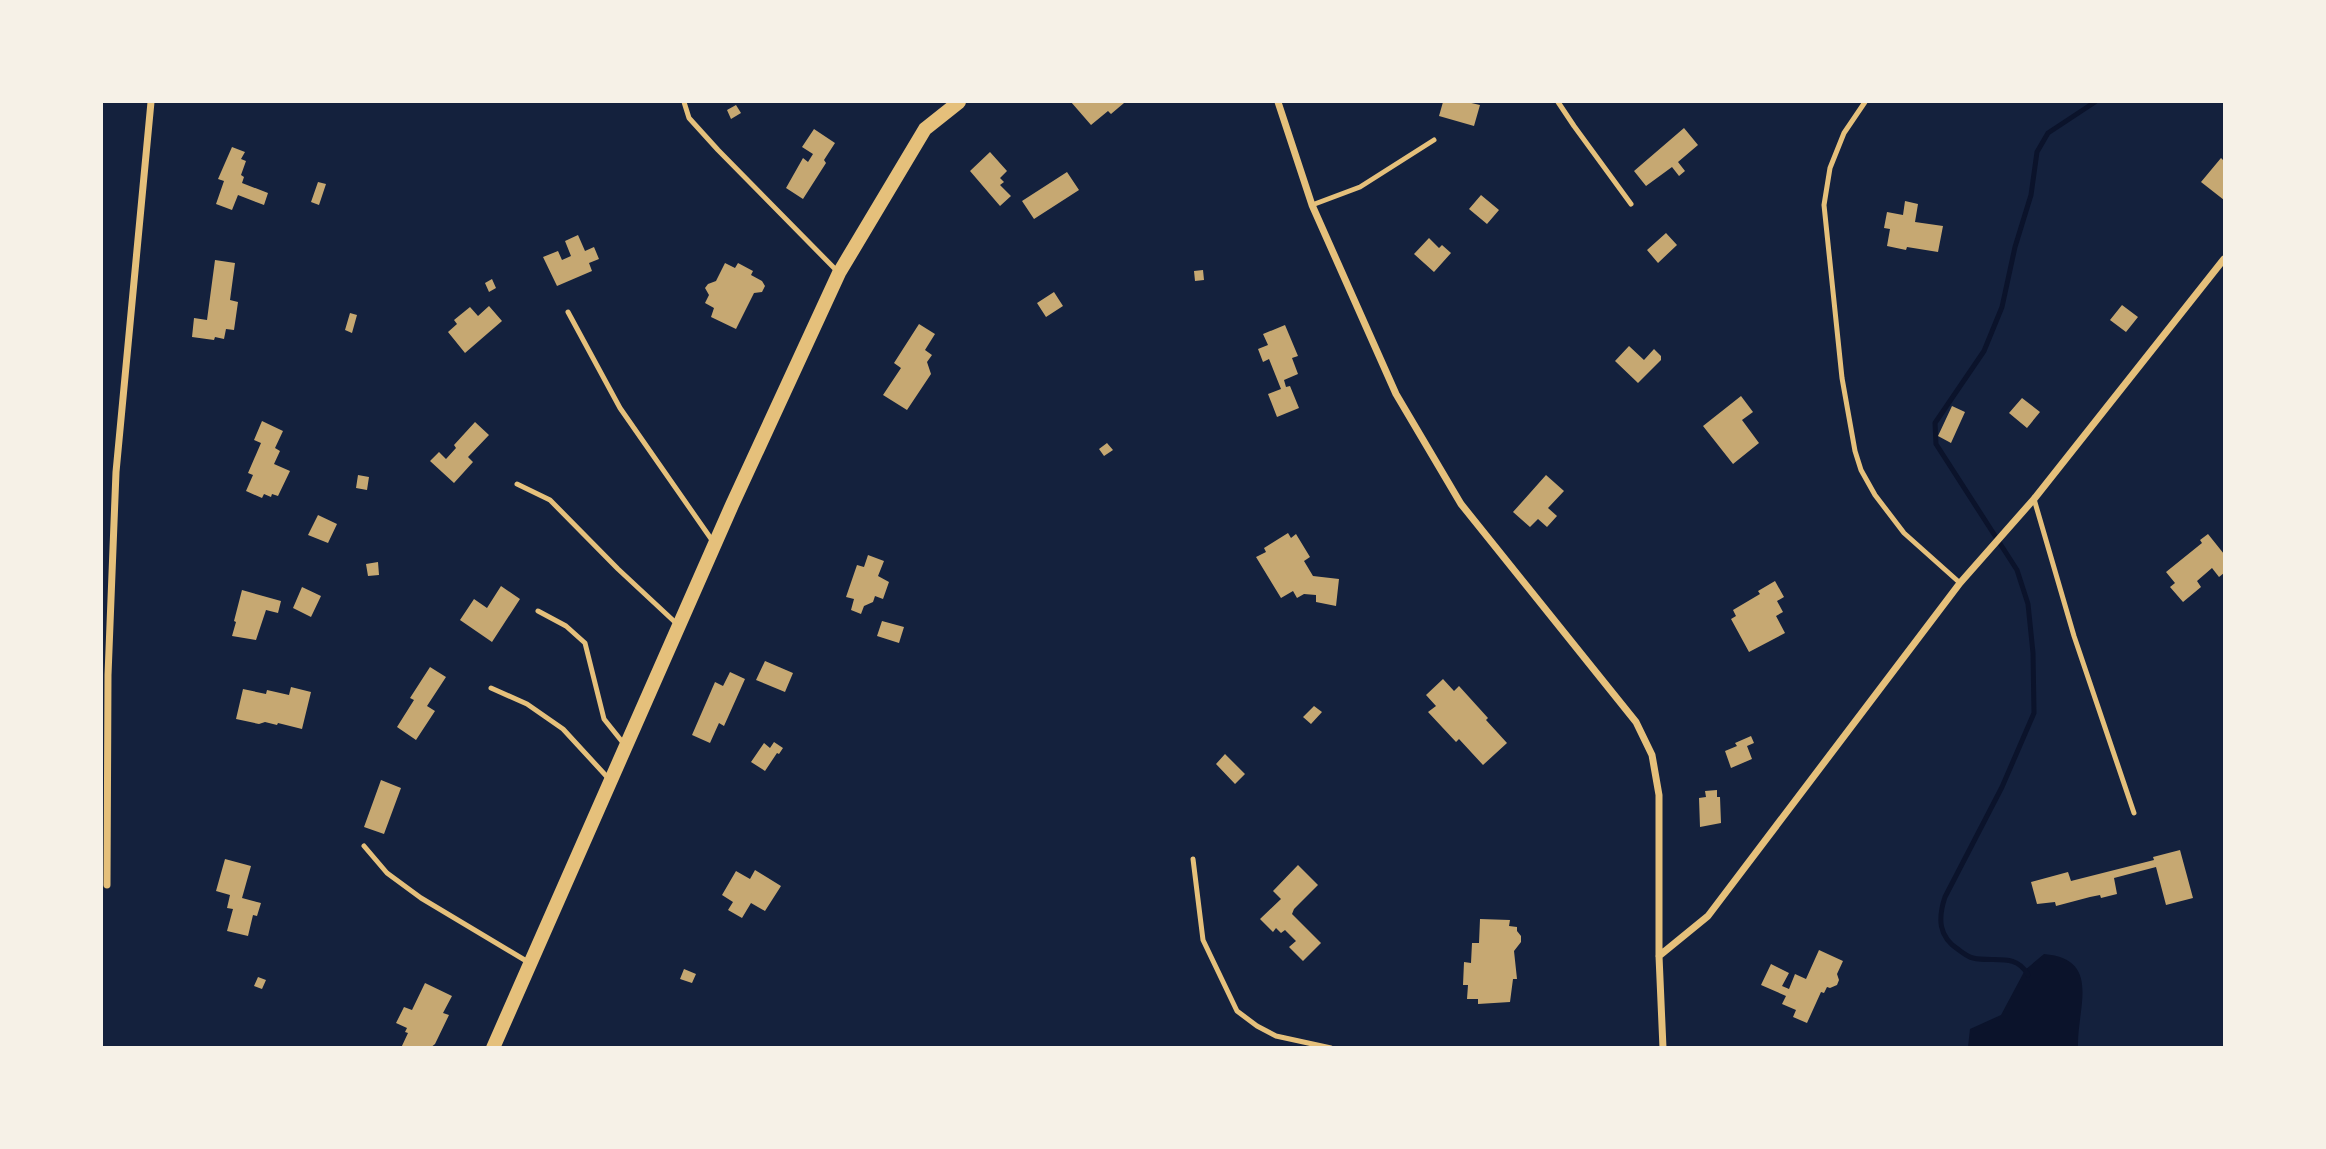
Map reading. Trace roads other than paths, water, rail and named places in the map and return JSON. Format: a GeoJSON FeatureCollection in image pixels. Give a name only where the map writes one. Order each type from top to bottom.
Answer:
{"type":"FeatureCollection","features":[{"type":"Feature","properties":{"kind":"main road"},"geometry":{"type":"LineString","coordinates":[[493,1048],[839,273],[925,130],[959,102]]}},
{"type":"Feature","properties":{"kind":"street"},"geometry":{"type":"LineString","coordinates":[[107,885],[108,675],[116,472],[151,102]]}},
{"type":"Feature","properties":{"kind":"street"},"geometry":{"type":"LineString","coordinates":[[1278,102],[1312,205],[1396,394],[1461,504],[1636,722],[1652,755],[1659,795],[1659,956],[1663,1048]]}},
{"type":"Feature","properties":{"kind":"street"},"geometry":{"type":"LineString","coordinates":[[1659,956],[1708,916],[1961,583],[2034,499],[2224,259]]}},
{"type":"Feature","properties":{"kind":"lane"},"geometry":{"type":"LineString","coordinates":[[684,102],[690,118],[718,150],[839,273]]}},
{"type":"Feature","properties":{"kind":"lane"},"geometry":{"type":"LineString","coordinates":[[1558,102],[1631,204]]}},
{"type":"Feature","properties":{"kind":"lane"},"geometry":{"type":"LineString","coordinates":[[1866,102],[1844,133],[1830,168],[1824,205],[1842,378],[1855,452],[1861,470],[1875,495],[1904,533],[1961,583]]}},
{"type":"Feature","properties":{"kind":"lane"},"geometry":{"type":"LineString","coordinates":[[1312,205],[1360,187],[1434,140]]}},
{"type":"Feature","properties":{"kind":"lane"},"geometry":{"type":"LineString","coordinates":[[568,312],[620,408],[716,545]]}},
{"type":"Feature","properties":{"kind":"lane"},"geometry":{"type":"LineString","coordinates":[[517,484],[550,500],[618,569],[680,626]]}},
{"type":"Feature","properties":{"kind":"lane"},"geometry":{"type":"LineString","coordinates":[[2034,499],[2074,636],[2134,813]]}},
{"type":"Feature","properties":{"kind":"lane"},"geometry":{"type":"LineString","coordinates":[[538,611],[566,626],[585,643],[604,719],[626,747]]}},
{"type":"Feature","properties":{"kind":"lane"},"geometry":{"type":"LineString","coordinates":[[491,688],[527,704],[563,729],[611,782]]}},
{"type":"Feature","properties":{"kind":"lane"},"geometry":{"type":"LineString","coordinates":[[364,846],[387,873],[421,898],[530,964]]}},
{"type":"Feature","properties":{"kind":"lane"},"geometry":{"type":"LineString","coordinates":[[1193,859],[1203,940],[1237,1012],[1276,1036],[1331,1048]]}},
{"type":"Feature","properties":{"kind":"water"},"geometry":{"type":"Polygon","coordinates":[[[2044,954],[2062,958],[2074,965],[2080,975],[2082,1001],[2078,1047],[1968,1047],[1970,1029],[2001,1015],[2025,970],[2044,954]]]}},
{"type":"Feature","properties":{"kind":"waterway"},"geometry":{"type":"LineString","coordinates":[[2028,975],[2017,963],[2011,961],[1967,956],[1952,945],[1941,926],[1945,897],[2002,787],[2034,713],[2033,653],[2028,604],[2017,570],[1936,444],[1935,423],[1984,351],[2002,307],[2015,247],[2031,195],[2037,152],[2048,133],[2095,102]]}}]}
